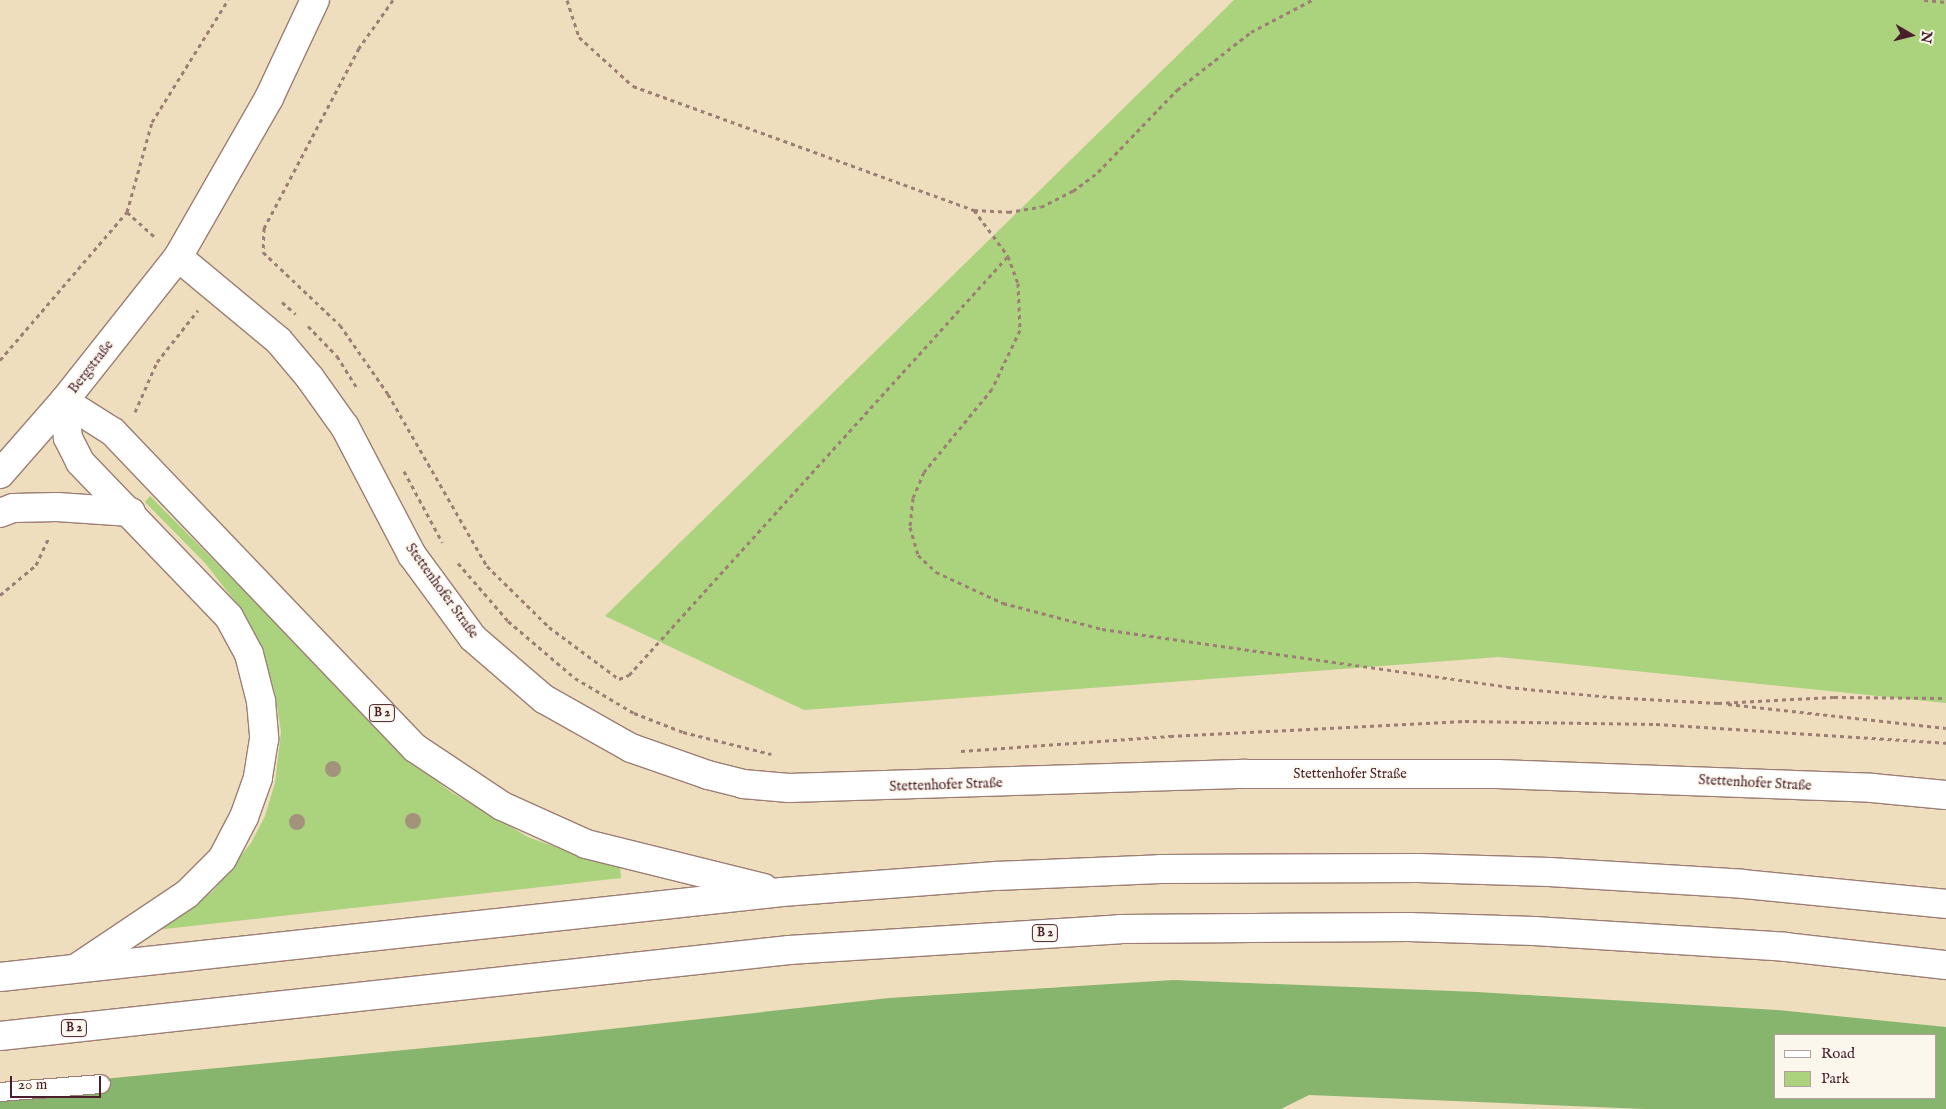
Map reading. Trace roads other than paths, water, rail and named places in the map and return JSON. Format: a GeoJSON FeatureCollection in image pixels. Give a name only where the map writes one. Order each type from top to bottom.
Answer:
{"type":"FeatureCollection","features":[{"type":"Feature","properties":{"kind":"main road","name":"Bergstraße"},"geometry":{"type":"LineString","coordinates":[[0,474],[64,401],[178,257],[269,98],[315,0]]}},
{"type":"Feature","properties":{"kind":"main road","name":"Stettenhofer Straße"},"geometry":{"type":"LineString","coordinates":[[178,257],[279,341],[310,378],[344,427],[412,555],[473,638],[544,699],[632,748],[708,774],[744,784],[789,788],[859,788],[1246,774],[1497,774],[1852,788],[1946,796]]}},
{"type":"Feature","properties":{"kind":"main road","name":"B 2"},"geometry":{"type":"LineString","coordinates":[[64,401],[68,438],[80,462],[131,512],[229,617],[249,654],[261,701],[264,739],[258,778],[244,817],[222,859],[187,894],[74,970]]}},
{"type":"Feature","properties":{"kind":"main road","name":"B 2"},"geometry":{"type":"LineString","coordinates":[[64,401],[113,432],[423,753],[502,806],[586,844],[782,892]]}},
{"type":"Feature","properties":{"kind":"main road"},"geometry":{"type":"LineString","coordinates":[[0,513],[13,508],[57,507],[131,512]]}},
{"type":"Feature","properties":{"kind":"main road","name":"B 2"},"geometry":{"type":"LineString","coordinates":[[0,977],[782,892],[996,876],[1160,869],[1419,868],[1650,878],[1946,904]]}},
{"type":"Feature","properties":{"kind":"main road","name":"B 2"},"geometry":{"type":"LineString","coordinates":[[0,1036],[789,950],[1120,929],[1409,927],[1534,931],[1700,940],[1946,965]]}},
{"type":"Feature","properties":{"kind":"lane"},"geometry":{"type":"LineString","coordinates":[[0,1092],[101,1084]]}}]}
